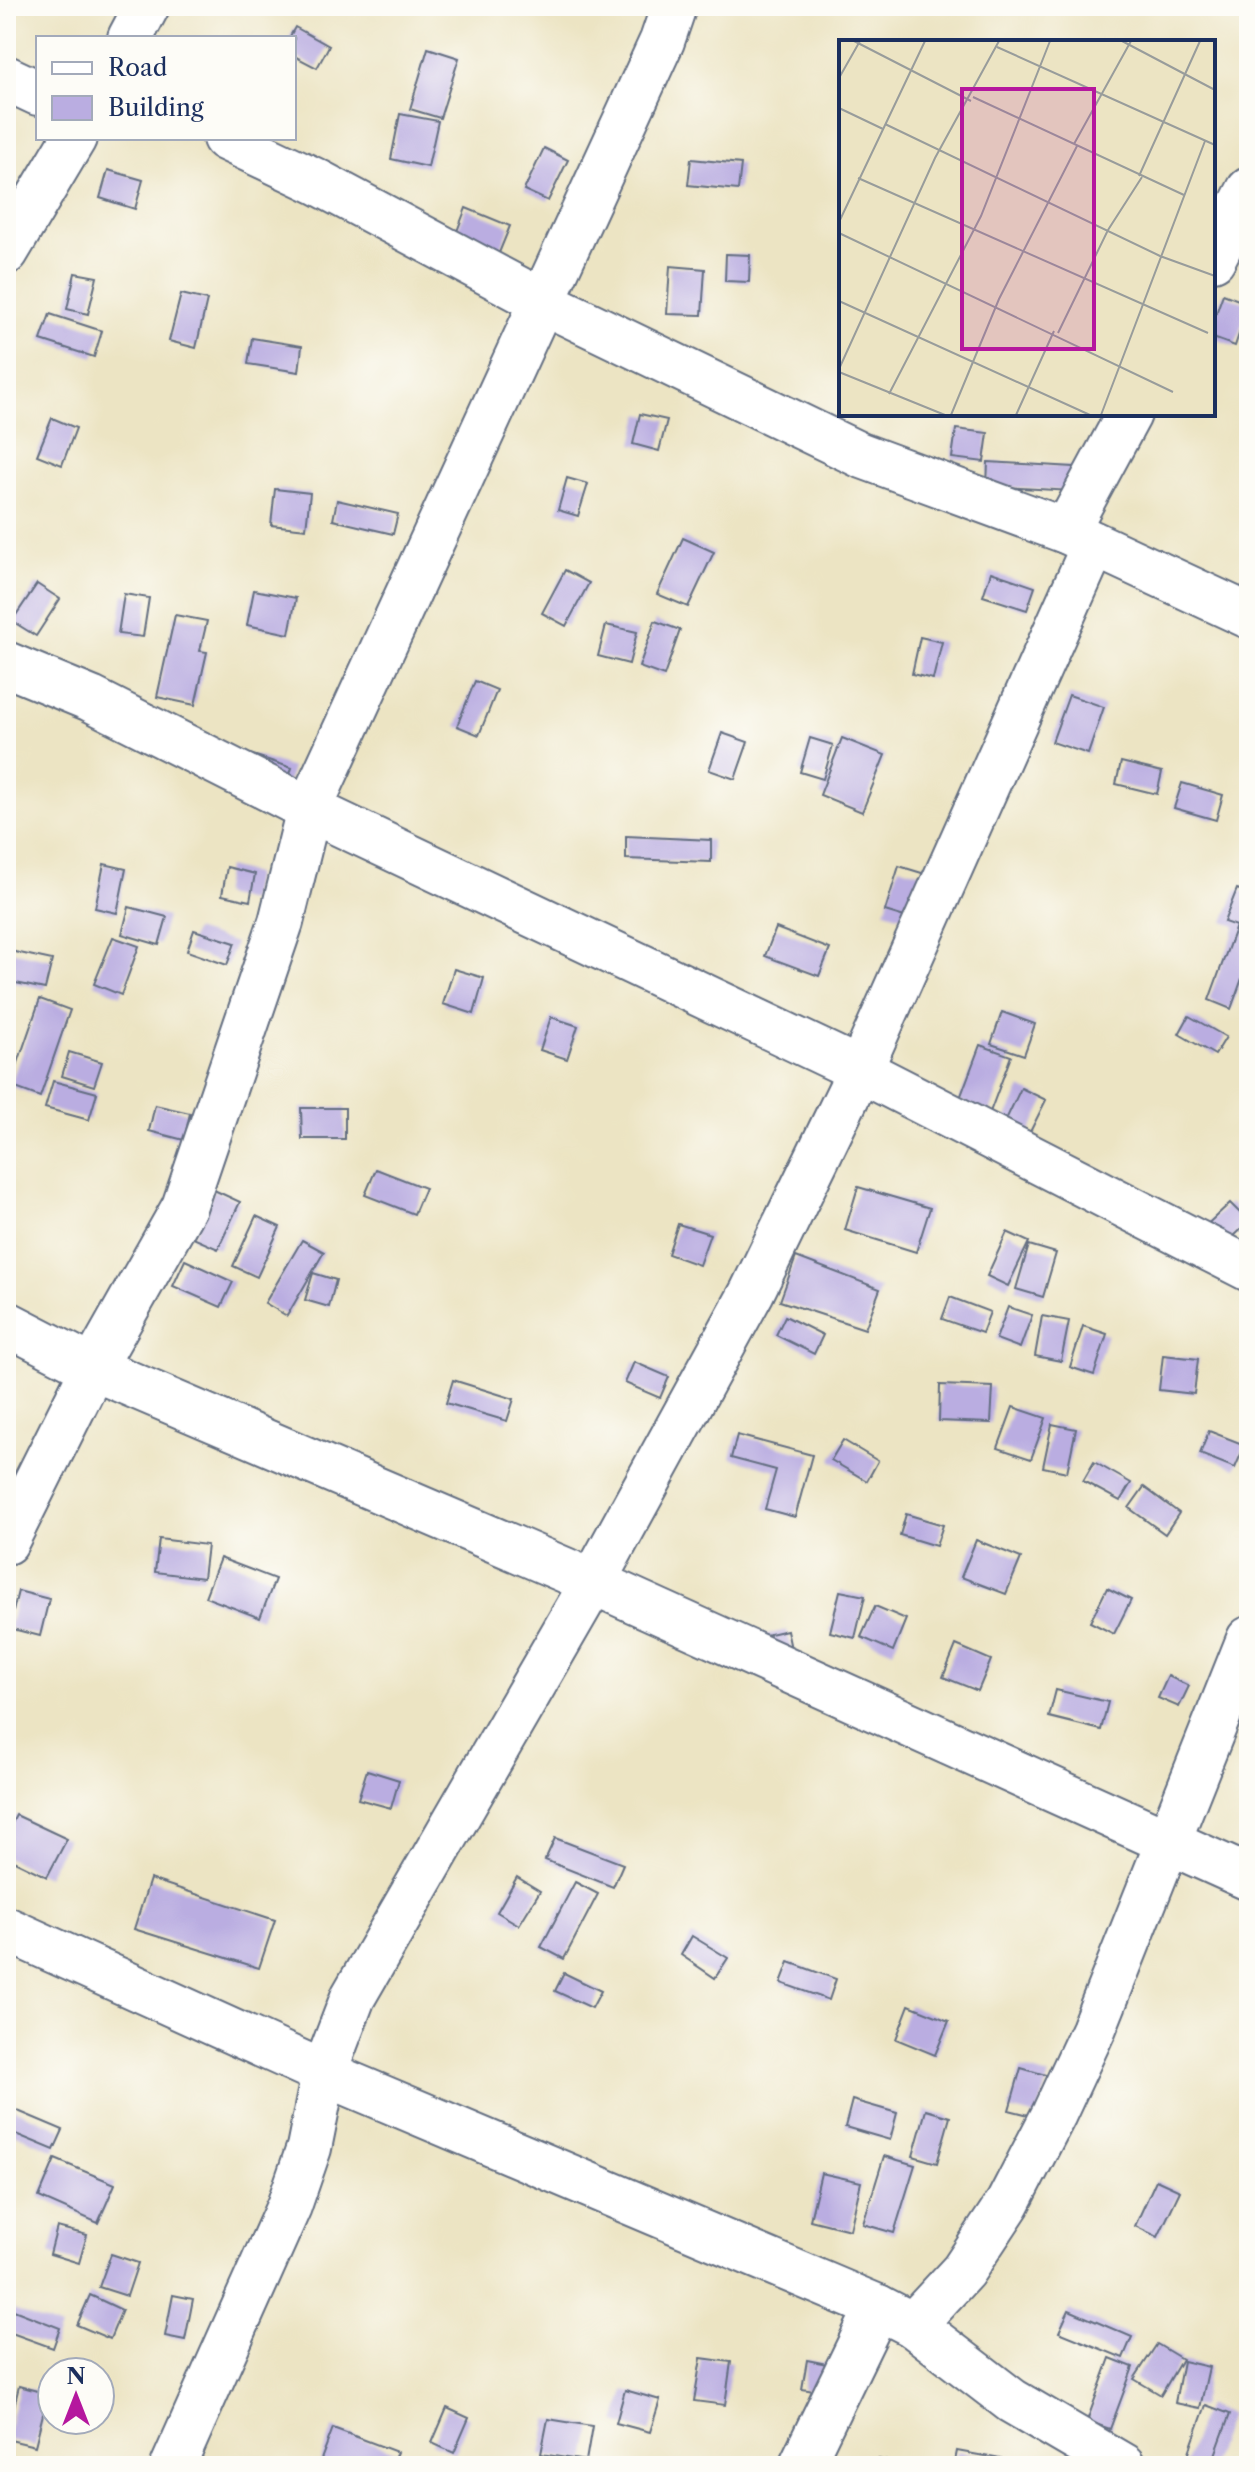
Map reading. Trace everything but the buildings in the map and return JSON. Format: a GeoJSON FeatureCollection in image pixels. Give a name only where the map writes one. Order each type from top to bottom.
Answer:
{"type":"FeatureCollection","features":[{"type":"Feature","properties":{"kind":"street"},"geometry":{"type":"LineString","coordinates":[[131,36],[147,6]]}},
{"type":"Feature","properties":{"kind":"street"},"geometry":{"type":"LineString","coordinates":[[6,1542],[93,1368],[184,1207],[281,922],[309,809],[662,41],[674,6]]}},
{"type":"Feature","properties":{"kind":"street"},"geometry":{"type":"LineString","coordinates":[[6,78],[36,92]]}},
{"type":"Feature","properties":{"kind":"street"},"geometry":{"type":"LineString","coordinates":[[6,252],[73,140]]}},
{"type":"Feature","properties":{"kind":"street"},"geometry":{"type":"LineString","coordinates":[[229,140],[318,182],[541,301],[860,455],[1080,538],[1249,616]]}},
{"type":"Feature","properties":{"kind":"street"},"geometry":{"type":"LineString","coordinates":[[1215,255],[1249,190]]}},
{"type":"Feature","properties":{"kind":"street"},"geometry":{"type":"LineString","coordinates":[[173,2466],[289,2206],[309,2148],[324,2073],[353,1997],[593,1582],[752,1292],[860,1070],[1128,416]]}},
{"type":"Feature","properties":{"kind":"street"},"geometry":{"type":"LineString","coordinates":[[6,664],[91,699],[309,809],[860,1070],[1249,1269]]}},
{"type":"Feature","properties":{"kind":"street"},"geometry":{"type":"LineString","coordinates":[[6,1323],[93,1368],[593,1582],[1249,1878]]}},
{"type":"Feature","properties":{"kind":"street"},"geometry":{"type":"LineString","coordinates":[[801,2466],[896,2316],[963,2271],[1008,2203],[1093,2030],[1249,1639]]}},
{"type":"Feature","properties":{"kind":"street"},"geometry":{"type":"LineString","coordinates":[[6,1929],[324,2073],[896,2316],[1012,2401],[1123,2466]]}}]}
